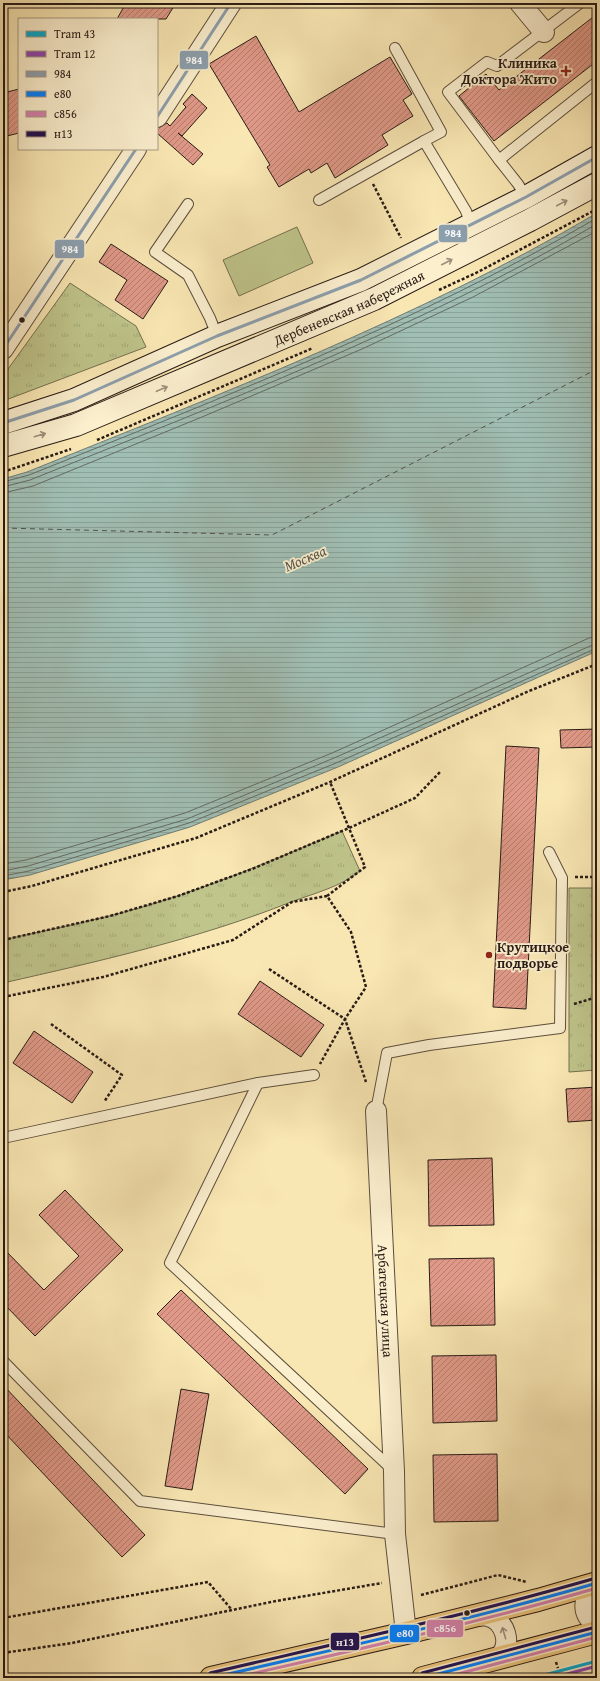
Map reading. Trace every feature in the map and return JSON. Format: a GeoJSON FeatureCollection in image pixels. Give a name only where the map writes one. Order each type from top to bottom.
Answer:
{"type":"FeatureCollection","features":[{"type":"Feature","properties":{"kind":"main road","name":"Дербеневская набережная"},"geometry":{"type":"LineString","coordinates":[[8,420],[74,400],[217,336],[361,280],[526,197],[597,157]]}},
{"type":"Feature","properties":{"kind":"main road","name":"Дербеневская набережная"},"geometry":{"type":"LineString","coordinates":[[3,446],[76,425],[374,299],[530,220],[597,184]]}},
{"type":"Feature","properties":{"kind":"main road"},"geometry":{"type":"LineString","coordinates":[[211,1678],[406,1633],[597,1584]]}},
{"type":"Feature","properties":{"kind":"main road"},"geometry":{"type":"LineString","coordinates":[[423,1678],[597,1632]]}},
{"type":"Feature","properties":{"kind":"street"},"geometry":{"type":"LineString","coordinates":[[158,115],[231,3]]}},
{"type":"Feature","properties":{"kind":"street"},"geometry":{"type":"LineString","coordinates":[[520,3],[544,32]]}},
{"type":"Feature","properties":{"kind":"street"},"geometry":{"type":"LineString","coordinates":[[3,348],[135,150]]}},
{"type":"Feature","properties":{"kind":"street","name":"Арбатецкая улица"},"geometry":{"type":"LineString","coordinates":[[376,1111],[394,1471],[395,1534],[401,1600],[406,1633]]}},
{"type":"Feature","properties":{"kind":"street"},"geometry":{"type":"LineString","coordinates":[[597,1584],[588,1594],[585,1601],[586,1612],[591,1621],[597,1624]]}},
{"type":"Feature","properties":{"kind":"street"},"geometry":{"type":"LineString","coordinates":[[475,1616],[488,1616],[495,1619],[502,1625],[505,1633],[507,1642],[504,1650],[499,1657],[487,1661]]}},
{"type":"Feature","properties":{"kind":"lane"},"geometry":{"type":"LineString","coordinates":[[526,197],[518,184],[448,92],[487,62],[497,66],[544,32],[580,3]]}},
{"type":"Feature","properties":{"kind":"lane"},"geometry":{"type":"LineString","coordinates":[[319,200],[441,132],[395,48]]}},
{"type":"Feature","properties":{"kind":"lane"},"geometry":{"type":"LineString","coordinates":[[499,160],[597,82]]}},
{"type":"Feature","properties":{"kind":"lane"},"geometry":{"type":"LineString","coordinates":[[424,141],[463,206],[471,225]]}},
{"type":"Feature","properties":{"kind":"lane"},"geometry":{"type":"LineString","coordinates":[[188,204],[155,252],[188,275],[210,318],[217,336]]}},
{"type":"Feature","properties":{"kind":"lane"},"geometry":{"type":"LineString","coordinates":[[376,1111],[387,1053],[429,1045],[560,1028],[562,878],[550,852]]}},
{"type":"Feature","properties":{"kind":"lane"},"geometry":{"type":"LineString","coordinates":[[3,1138],[258,1083],[314,1075]]}},
{"type":"Feature","properties":{"kind":"lane"},"geometry":{"type":"LineString","coordinates":[[258,1083],[170,1263],[394,1471]]}},
{"type":"Feature","properties":{"kind":"lane"},"geometry":{"type":"LineString","coordinates":[[3,1362],[140,1501],[395,1534]]}},
{"type":"Feature","properties":{"kind":"path"},"geometry":{"type":"LineString","coordinates":[[368,173],[411,255]]}},
{"type":"Feature","properties":{"kind":"path"},"geometry":{"type":"LineString","coordinates":[[3,892],[32,886],[196,838],[330,782],[528,691],[597,664]]}},
{"type":"Feature","properties":{"kind":"path"},"geometry":{"type":"LineString","coordinates":[[3,940],[110,916],[178,896],[252,869],[415,798],[441,771]]}},
{"type":"Feature","properties":{"kind":"path"},"geometry":{"type":"LineString","coordinates":[[3,997],[103,977],[233,940],[292,902],[327,896],[365,867],[330,782]]}},
{"type":"Feature","properties":{"kind":"path"},"geometry":{"type":"LineString","coordinates":[[562,878],[597,877]]}},
{"type":"Feature","properties":{"kind":"path"},"geometry":{"type":"LineString","coordinates":[[314,1075],[345,1019],[366,988],[351,932],[327,896]]}},
{"type":"Feature","properties":{"kind":"path"},"geometry":{"type":"LineString","coordinates":[[269,969],[345,1019],[366,1083]]}},
{"type":"Feature","properties":{"kind":"path"},"geometry":{"type":"LineString","coordinates":[[560,1007],[597,997]]}},
{"type":"Feature","properties":{"kind":"path"},"geometry":{"type":"LineString","coordinates":[[51,1024],[122,1075],[93,1119]]}},
{"type":"Feature","properties":{"kind":"path"},"geometry":{"type":"LineString","coordinates":[[401,1600],[498,1575],[533,1583]]}},
{"type":"Feature","properties":{"kind":"path"},"geometry":{"type":"LineString","coordinates":[[3,1654],[72,1643],[232,1610],[400,1580]]}},
{"type":"Feature","properties":{"kind":"path"},"geometry":{"type":"LineString","coordinates":[[3,1618],[208,1582],[232,1610]]}},
{"type":"Feature","properties":{"kind":"path"},"geometry":{"type":"LineString","coordinates":[[558,1668],[561,1678]]}},
{"type":"Feature","properties":{"kind":"green space"},"geometry":{"type":"Polygon","coordinates":[[[297,227],[313,263],[239,296],[223,260],[297,227]]]}},
{"type":"Feature","properties":{"kind":"green space"},"geometry":{"type":"Polygon","coordinates":[[[70,283],[136,326],[146,347],[3,401],[3,376],[70,283]]]}},
{"type":"Feature","properties":{"kind":"green space"},"geometry":{"type":"Polygon","coordinates":[[[342,831],[360,871],[336,885],[256,915],[185,938],[3,983],[3,940],[96,919],[169,899],[227,878],[342,831]]]}},
{"type":"Feature","properties":{"kind":"green space"},"geometry":{"type":"Polygon","coordinates":[[[569,888],[597,888],[597,1070],[569,1072],[569,888]]]}},
{"type":"Feature","properties":{"kind":"water","name":"Москва"},"geometry":{"type":"Polygon","coordinates":[[[597,213],[597,651],[338,767],[190,827],[30,875],[3,880],[3,479],[27,472],[172,414],[317,353],[459,287],[529,251],[597,213]]]}},
{"type":"Feature","properties":{"kind":"building"},"geometry":{"type":"Polygon","coordinates":[[[126,3],[176,3],[166,19],[118,18],[126,3]]]}},
{"type":"Feature","properties":{"kind":"building"},"geometry":{"type":"Polygon","coordinates":[[[597,14],[597,61],[494,141],[459,96],[486,74],[499,90],[597,14]]]}},
{"type":"Feature","properties":{"kind":"building"},"geometry":{"type":"Polygon","coordinates":[[[256,36],[299,112],[390,57],[412,94],[403,100],[413,116],[382,135],[388,145],[335,178],[327,163],[311,173],[309,169],[279,187],[267,167],[270,165],[209,64],[256,36]]]}},
{"type":"Feature","properties":{"kind":"building"},"geometry":{"type":"Polygon","coordinates":[[[18,89],[18,133],[3,137],[3,93],[18,89]]]}},
{"type":"Feature","properties":{"kind":"building"},"geometry":{"type":"Polygon","coordinates":[[[192,94],[207,108],[182,136],[178,133],[203,154],[193,165],[158,134],[158,128],[167,123],[170,126],[186,107],[183,104],[192,94]]]}},
{"type":"Feature","properties":{"kind":"building"},"geometry":{"type":"Polygon","coordinates":[[[111,244],[168,281],[143,319],[115,300],[127,280],[99,262],[111,244]]]}},
{"type":"Feature","properties":{"kind":"building"},"geometry":{"type":"Polygon","coordinates":[[[597,729],[597,747],[561,748],[560,730],[597,729]]]}},
{"type":"Feature","properties":{"kind":"building"},"geometry":{"type":"Polygon","coordinates":[[[506,746],[539,748],[526,1009],[493,1007],[506,746]]]}},
{"type":"Feature","properties":{"kind":"building"},"geometry":{"type":"Polygon","coordinates":[[[260,981],[324,1025],[301,1057],[238,1014],[260,981]]]}},
{"type":"Feature","properties":{"kind":"building"},"geometry":{"type":"Polygon","coordinates":[[[34,1031],[93,1072],[72,1103],[13,1063],[34,1031]]]}},
{"type":"Feature","properties":{"kind":"building"},"geometry":{"type":"Polygon","coordinates":[[[597,1087],[597,1120],[568,1122],[566,1089],[597,1087]]]}},
{"type":"Feature","properties":{"kind":"building"},"geometry":{"type":"Polygon","coordinates":[[[492,1158],[494,1225],[429,1226],[428,1160],[492,1158]]]}},
{"type":"Feature","properties":{"kind":"building"},"geometry":{"type":"Polygon","coordinates":[[[65,1190],[123,1250],[35,1336],[3,1303],[3,1248],[44,1290],[79,1256],[39,1215],[65,1190]]]}},
{"type":"Feature","properties":{"kind":"building"},"geometry":{"type":"Polygon","coordinates":[[[494,1258],[495,1325],[431,1326],[429,1259],[494,1258]]]}},
{"type":"Feature","properties":{"kind":"building"},"geometry":{"type":"Polygon","coordinates":[[[181,1290],[368,1469],[345,1494],[157,1314],[181,1290]]]}},
{"type":"Feature","properties":{"kind":"building"},"geometry":{"type":"Polygon","coordinates":[[[496,1355],[497,1421],[433,1423],[432,1356],[496,1355]]]}},
{"type":"Feature","properties":{"kind":"building"},"geometry":{"type":"Polygon","coordinates":[[[3,1385],[145,1535],[122,1557],[3,1431],[3,1385]]]}},
{"type":"Feature","properties":{"kind":"building"},"geometry":{"type":"Polygon","coordinates":[[[181,1389],[209,1394],[192,1490],[165,1486],[181,1389]]]}},
{"type":"Feature","properties":{"kind":"building"},"geometry":{"type":"Polygon","coordinates":[[[497,1454],[498,1521],[434,1522],[433,1455],[497,1454]]]}},
{"type":"Feature","properties":{"kind":"ferry route"},"geometry":{"type":"LineString","coordinates":[[3,528],[272,535],[597,369]]}},
{"type":"Feature","properties":{"kind":"tram line","name":"43"},"geometry":{"type":"LineString","coordinates":[[533,1678],[597,1661]]}},
{"type":"Feature","properties":{"kind":"tram line","name":"12"},"geometry":{"type":"LineString","coordinates":[[552,1678],[597,1666]]}},
{"type":"Feature","properties":{"kind":"transit line","name":"984"},"geometry":{"type":"LineString","coordinates":[[158,115],[231,3]]}},
{"type":"Feature","properties":{"kind":"transit line","name":"984"},"geometry":{"type":"LineString","coordinates":[[3,349],[135,150]]}},
{"type":"Feature","properties":{"kind":"transit line","name":"984"},"geometry":{"type":"LineString","coordinates":[[3,423],[74,400],[217,336],[361,280],[526,197],[597,157]]}},
{"type":"Feature","properties":{"kind":"transit line","name":"н13"},"geometry":{"type":"LineString","coordinates":[[210,1673],[355,1640],[596,1578]]}},
{"type":"Feature","properties":{"kind":"transit line","name":"е80"},"geometry":{"type":"LineString","coordinates":[[211,1678],[356,1645],[501,1609],[597,1583]]}},
{"type":"Feature","properties":{"kind":"transit line","name":"с856"},"geometry":{"type":"LineString","coordinates":[[233,1678],[461,1624],[597,1588]]}},
{"type":"Feature","properties":{"kind":"transit line","name":"н13"},"geometry":{"type":"LineString","coordinates":[[422,1673],[596,1627]]}},
{"type":"Feature","properties":{"kind":"transit line","name":"е80"},"geometry":{"type":"LineString","coordinates":[[423,1678],[597,1632]]}},
{"type":"Feature","properties":{"kind":"transit line","name":"с856"},"geometry":{"type":"LineString","coordinates":[[443,1678],[597,1637]]}},
{"type":"Feature","properties":{"kind":"place","name":"Клиника Доктора Жито"},"geometry":{"type":"Point","coordinates":[566,71]}},
{"type":"Feature","properties":{"kind":"place","name":"Крутицкое подворье"},"geometry":{"type":"Point","coordinates":[489,955]}}]}
